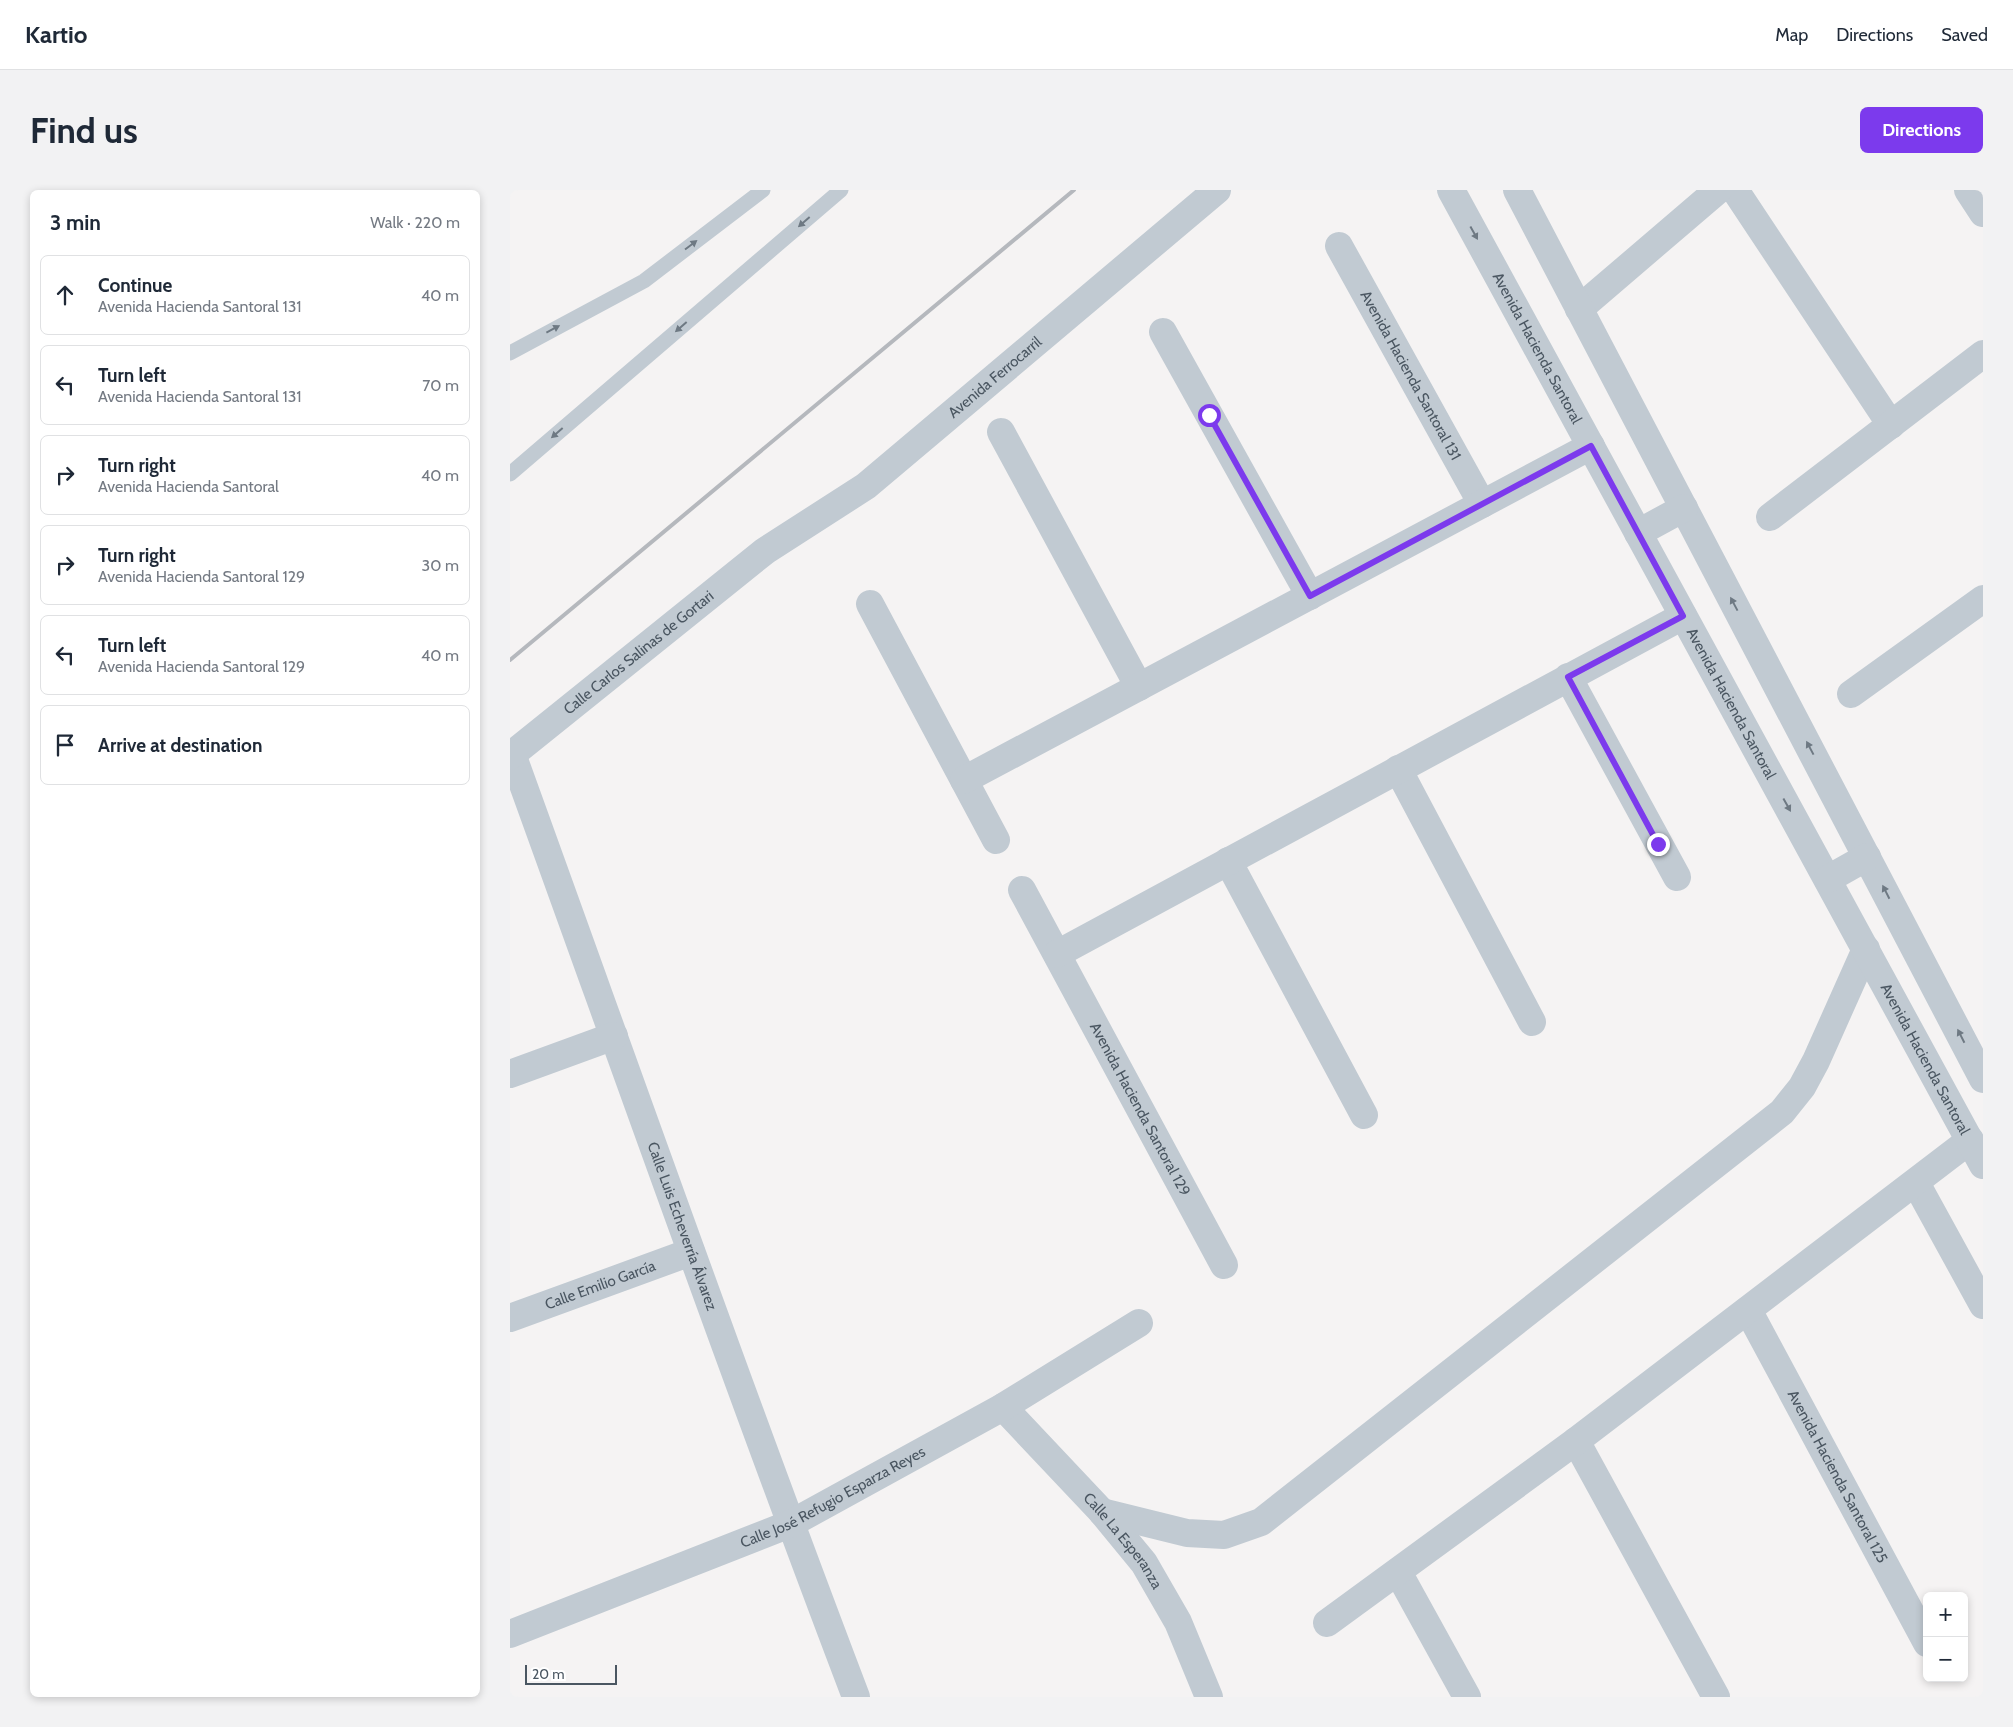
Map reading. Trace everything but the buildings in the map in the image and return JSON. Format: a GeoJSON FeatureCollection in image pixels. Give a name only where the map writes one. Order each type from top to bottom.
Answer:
{"type":"FeatureCollection","features":[{"type":"Feature","properties":{"kind":"street","name":"Avenida Ferrocarril"},"geometry":{"type":"LineString","coordinates":[[765,552],[866,486],[1217,190]]}},
{"type":"Feature","properties":{"kind":"street"},"geometry":{"type":"LineString","coordinates":[[1516,190],[1983,1079]]}},
{"type":"Feature","properties":{"kind":"street"},"geometry":{"type":"LineString","coordinates":[[1579,309],[1718,190]]}},
{"type":"Feature","properties":{"kind":"street"},"geometry":{"type":"LineString","coordinates":[[1735,190],[1891,426]]}},
{"type":"Feature","properties":{"kind":"street"},"geometry":{"type":"LineString","coordinates":[[1968,190],[1983,213]]}},
{"type":"Feature","properties":{"kind":"street","name":"Avenida Hacienda Santoral"},"geometry":{"type":"LineString","coordinates":[[1454,191],[1683,616],[1983,1165]]}},
{"type":"Feature","properties":{"kind":"street","name":"Avenida Hacienda Santoral 131"},"geometry":{"type":"LineString","coordinates":[[1340,246],[1482,504]]}},
{"type":"Feature","properties":{"kind":"street"},"geometry":{"type":"LineString","coordinates":[[1163,332],[1310,596]]}},
{"type":"Feature","properties":{"kind":"street"},"geometry":{"type":"LineString","coordinates":[[1770,517],[1983,354]]}},
{"type":"Feature","properties":{"kind":"street"},"geometry":{"type":"LineString","coordinates":[[1001,432],[1139,687]]}},
{"type":"Feature","properties":{"kind":"street"},"geometry":{"type":"LineString","coordinates":[[964,780],[1591,446]]}},
{"type":"Feature","properties":{"kind":"street"},"geometry":{"type":"LineString","coordinates":[[1638,533],[1684,508]]}},
{"type":"Feature","properties":{"kind":"street","name":"Calle Carlos Salinas de Gortari"},"geometry":{"type":"LineString","coordinates":[[511,755],[765,552]]}},
{"type":"Feature","properties":{"kind":"street"},"geometry":{"type":"LineString","coordinates":[[1851,694],[1983,599]]}},
{"type":"Feature","properties":{"kind":"street"},"geometry":{"type":"LineString","coordinates":[[870,604],[996,840]]}},
{"type":"Feature","properties":{"kind":"street"},"geometry":{"type":"LineString","coordinates":[[1057,954],[1683,616]]}},
{"type":"Feature","properties":{"kind":"street"},"geometry":{"type":"LineString","coordinates":[[1568,677],[1676,877]]}},
{"type":"Feature","properties":{"kind":"street","name":"Calle Luis Echeverría Álvarez"},"geometry":{"type":"LineString","coordinates":[[511,755],[790,1524],[856,1697]]}},
{"type":"Feature","properties":{"kind":"street"},"geometry":{"type":"LineString","coordinates":[[1398,769],[1532,1022]]}},
{"type":"Feature","properties":{"kind":"street"},"geometry":{"type":"LineString","coordinates":[[1828,879],[1867,856]]}},
{"type":"Feature","properties":{"kind":"street"},"geometry":{"type":"LineString","coordinates":[[1228,861],[1364,1115]]}},
{"type":"Feature","properties":{"kind":"street","name":"Avenida Hacienda Santoral 129"},"geometry":{"type":"LineString","coordinates":[[1022,890],[1224,1265]]}},
{"type":"Feature","properties":{"kind":"street"},"geometry":{"type":"LineString","coordinates":[[1102,1512],[1187,1533],[1224,1535],[1261,1522],[1782,1112],[1802,1087],[1816,1061],[1866,949]]}},
{"type":"Feature","properties":{"kind":"street"},"geometry":{"type":"LineString","coordinates":[[510,1074],[614,1036]]}},
{"type":"Feature","properties":{"kind":"street"},"geometry":{"type":"LineString","coordinates":[[1327,1622],[1576,1441],[1970,1140]]}},
{"type":"Feature","properties":{"kind":"street"},"geometry":{"type":"LineString","coordinates":[[1916,1183],[1983,1305]]}},
{"type":"Feature","properties":{"kind":"street","name":"Calle Emilio García"},"geometry":{"type":"LineString","coordinates":[[510,1318],[691,1252]]}},
{"type":"Feature","properties":{"kind":"street","name":"Avenida Hacienda Santoral 125"},"geometry":{"type":"LineString","coordinates":[[1748,1310],[1924,1637]]}},
{"type":"Feature","properties":{"kind":"street","name":"Calle José Refugio Esparza Reyes"},"geometry":{"type":"LineString","coordinates":[[510,1634],[790,1524],[1003,1407],[1139,1323]]}},
{"type":"Feature","properties":{"kind":"street","name":"Calle La Esperanza"},"geometry":{"type":"LineString","coordinates":[[1003,1407],[1102,1512],[1144,1563],[1178,1622],[1209,1697]]}},
{"type":"Feature","properties":{"kind":"street"},"geometry":{"type":"LineString","coordinates":[[1576,1441],[1716,1697]]}},
{"type":"Feature","properties":{"kind":"street"},"geometry":{"type":"LineString","coordinates":[[1398,1572],[1467,1697]]}},
{"type":"Feature","properties":{"kind":"lane"},"geometry":{"type":"LineString","coordinates":[[510,352],[644,280],[763,190]]}},
{"type":"Feature","properties":{"kind":"lane"},"geometry":{"type":"LineString","coordinates":[[510,474],[841,190]]}},
{"type":"Feature","properties":{"kind":"railway"},"geometry":{"type":"LineString","coordinates":[[510,660],[1074,190]]}},
{"type":"Feature","properties":{"kind":"route"},"geometry":{"type":"LineString","coordinates":[[1209,415],[1310,596],[1591,446],[1683,616],[1568,677],[1658,844]]}}]}
